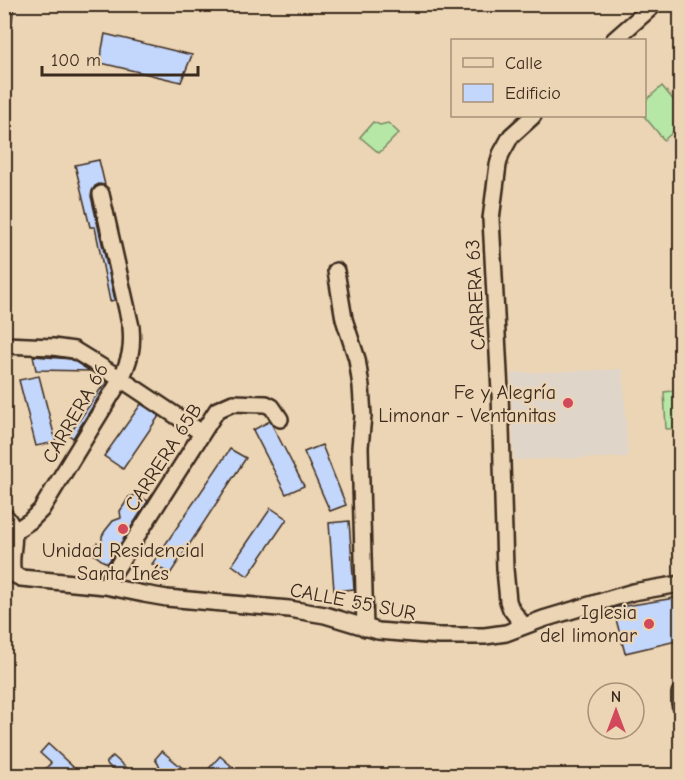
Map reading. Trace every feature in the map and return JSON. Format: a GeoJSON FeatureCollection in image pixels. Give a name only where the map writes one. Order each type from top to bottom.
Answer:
{"type":"FeatureCollection","features":[{"type":"Feature","properties":{"kind":"street"},"geometry":{"type":"LineString","coordinates":[[615,39],[655,4]]}},
{"type":"Feature","properties":{"kind":"street","name":"CARRERA 63"},"geometry":{"type":"LineString","coordinates":[[523,625],[508,601],[492,219],[501,154],[511,136],[532,117]]}},
{"type":"Feature","properties":{"kind":"street","name":"CARRERA 66"},"geometry":{"type":"LineString","coordinates":[[15,531],[41,510],[129,363],[132,345],[131,327],[101,194]]}},
{"type":"Feature","properties":{"kind":"street"},"geometry":{"type":"LineString","coordinates":[[336,271],[344,320],[357,359],[361,386],[363,416],[360,447],[365,628]]}},
{"type":"Feature","properties":{"kind":"street"},"geometry":{"type":"LineString","coordinates":[[4,345],[74,350],[202,433]]}},
{"type":"Feature","properties":{"kind":"street","name":"CARRERA 65B"},"geometry":{"type":"LineString","coordinates":[[105,586],[217,410],[233,402],[266,404],[272,407],[280,419]]}},
{"type":"Feature","properties":{"kind":"street"},"geometry":{"type":"LineString","coordinates":[[4,515],[15,531]]}},
{"type":"Feature","properties":{"kind":"street","name":"CALLE 55 SUR"},"geometry":{"type":"LineString","coordinates":[[15,531],[11,566],[13,574],[21,579],[105,586],[167,598],[298,611],[325,615],[378,631],[407,634],[485,636],[506,633],[523,625],[633,592],[681,584]]}},
{"type":"Feature","properties":{"kind":"street"},"geometry":{"type":"LineString","coordinates":[[681,693],[681,705]]}},
{"type":"Feature","properties":{"kind":"shaded area"},"geometry":{"type":"Polygon","coordinates":[[[680,130],[680,150],[676,154],[666,143],[680,130]]]}},
{"type":"Feature","properties":{"kind":"shaded area","name":"Fe y Alegría Limonar - Ventanitas"},"geometry":{"type":"Polygon","coordinates":[[[623,369],[628,457],[514,460],[511,373],[623,369]]]}},
{"type":"Feature","properties":{"kind":"green space"},"geometry":{"type":"Polygon","coordinates":[[[662,86],[680,108],[680,126],[664,140],[645,117],[646,100],[662,86]]]}},
{"type":"Feature","properties":{"kind":"green space"},"geometry":{"type":"Polygon","coordinates":[[[373,122],[380,125],[388,123],[399,133],[379,153],[360,137],[373,122]]]}},
{"type":"Feature","properties":{"kind":"green space"},"geometry":{"type":"Polygon","coordinates":[[[680,390],[680,428],[666,429],[664,392],[680,390]]]}},
{"type":"Feature","properties":{"kind":"building"},"geometry":{"type":"Polygon","coordinates":[[[4,4],[14,4],[12,21],[4,19],[4,4]]]}},
{"type":"Feature","properties":{"kind":"building"},"geometry":{"type":"Polygon","coordinates":[[[105,34],[192,55],[181,82],[101,63],[105,34]]]}},
{"type":"Feature","properties":{"kind":"building"},"geometry":{"type":"Polygon","coordinates":[[[99,160],[105,185],[95,186],[91,196],[115,300],[110,301],[95,227],[90,227],[75,165],[99,160]]]}},
{"type":"Feature","properties":{"kind":"building"},"geometry":{"type":"Polygon","coordinates":[[[33,356],[71,359],[90,371],[36,370],[33,356]]]}},
{"type":"Feature","properties":{"kind":"building"},"geometry":{"type":"Polygon","coordinates":[[[39,376],[56,442],[36,446],[19,380],[39,376]]]}},
{"type":"Feature","properties":{"kind":"building"},"geometry":{"type":"Polygon","coordinates":[[[106,381],[108,382],[73,438],[69,435],[106,381]]]}},
{"type":"Feature","properties":{"kind":"building"},"geometry":{"type":"Polygon","coordinates":[[[141,404],[159,416],[123,469],[104,456],[141,404]]]}},
{"type":"Feature","properties":{"kind":"building"},"geometry":{"type":"Polygon","coordinates":[[[270,421],[304,486],[286,494],[253,430],[270,421]]]}},
{"type":"Feature","properties":{"kind":"building"},"geometry":{"type":"Polygon","coordinates":[[[322,445],[346,505],[330,511],[304,452],[322,445]]]}},
{"type":"Feature","properties":{"kind":"building"},"geometry":{"type":"Polygon","coordinates":[[[230,449],[246,458],[170,574],[152,564],[230,449]]]}},
{"type":"Feature","properties":{"kind":"building","name":"Unidad Residencial Santa Inés"},"geometry":{"type":"Polygon","coordinates":[[[136,495],[148,501],[108,563],[103,561],[92,553],[97,543],[102,546],[102,536],[105,531],[113,521],[121,518],[120,511],[129,497],[136,495]]]}},
{"type":"Feature","properties":{"kind":"building"},"geometry":{"type":"Polygon","coordinates":[[[271,508],[287,519],[248,576],[232,565],[271,508]]]}},
{"type":"Feature","properties":{"kind":"building"},"geometry":{"type":"Polygon","coordinates":[[[349,521],[354,589],[334,591],[329,523],[349,521]]]}},
{"type":"Feature","properties":{"kind":"building","name":"Iglesia del limonar"},"geometry":{"type":"Polygon","coordinates":[[[681,597],[681,640],[625,653],[613,608],[681,597]]]}},
{"type":"Feature","properties":{"kind":"building"},"geometry":{"type":"Polygon","coordinates":[[[48,744],[83,776],[50,776],[44,770],[51,763],[40,753],[48,744]]]}},
{"type":"Feature","properties":{"kind":"building"},"geometry":{"type":"Polygon","coordinates":[[[162,751],[192,776],[152,776],[160,767],[155,759],[162,751]]]}},
{"type":"Feature","properties":{"kind":"building"},"geometry":{"type":"Polygon","coordinates":[[[113,756],[135,776],[117,776],[106,763],[113,756]]]}},
{"type":"Feature","properties":{"kind":"building"},"geometry":{"type":"Polygon","coordinates":[[[220,756],[243,776],[210,776],[206,772],[220,756]]]}},
{"type":"Feature","properties":{"kind":"building"},"geometry":{"type":"Polygon","coordinates":[[[4,762],[20,776],[4,776],[4,762]]]}},
{"type":"Feature","properties":{"kind":"place","name":"Fe y Alegría Limonar - Ventanitas"},"geometry":{"type":"Point","coordinates":[568,403]}},
{"type":"Feature","properties":{"kind":"place","name":"Unidad Residencial Santa Inés"},"geometry":{"type":"Point","coordinates":[123,529]}},
{"type":"Feature","properties":{"kind":"place","name":"Iglesia del limonar"},"geometry":{"type":"Point","coordinates":[649,624]}}]}
